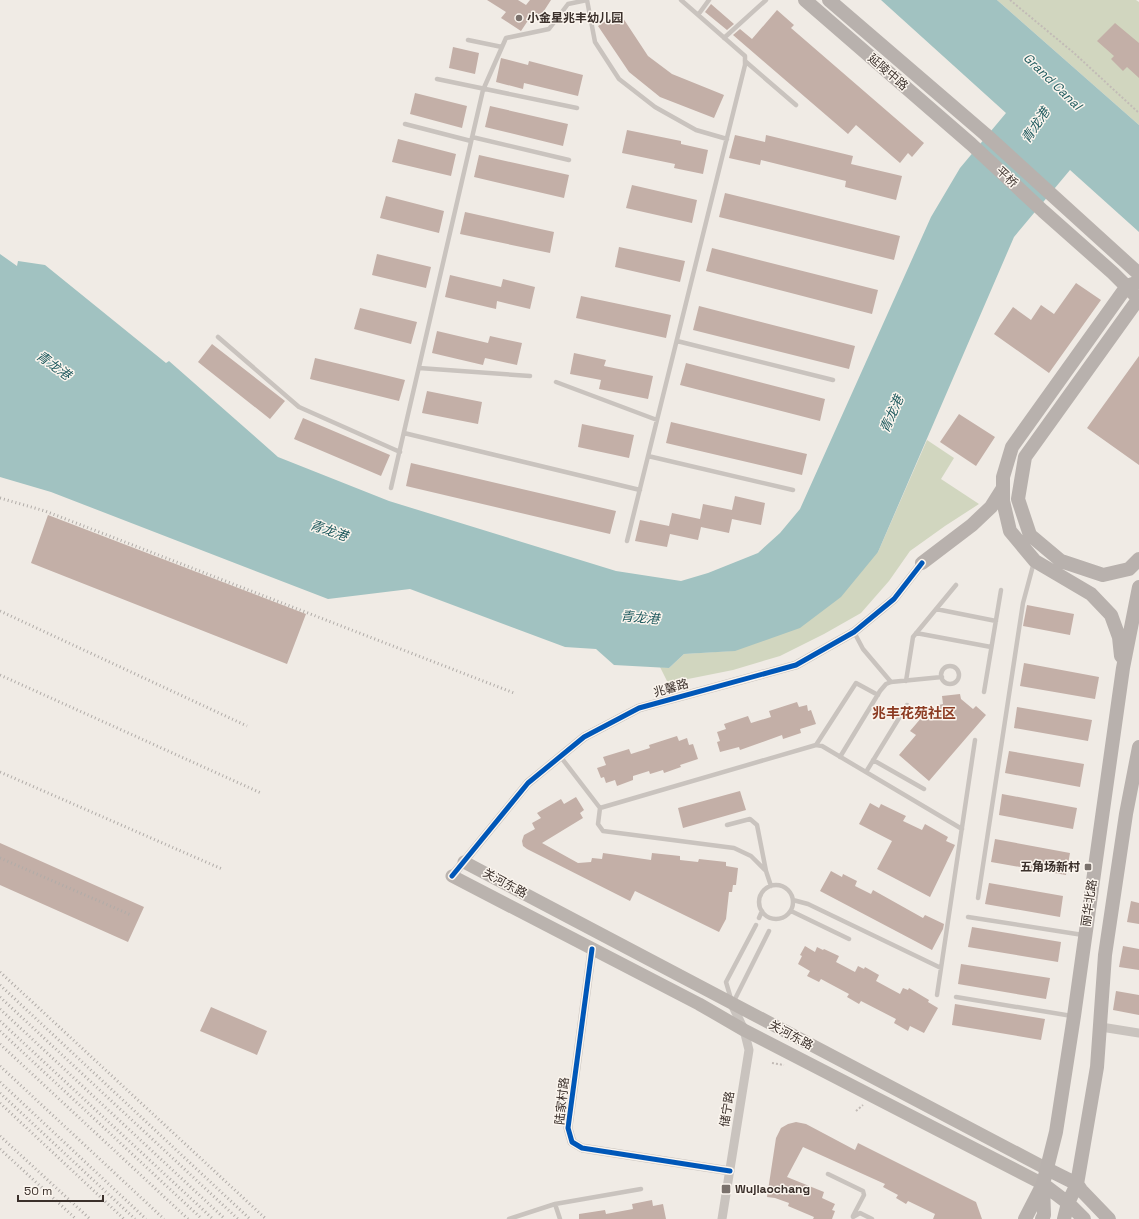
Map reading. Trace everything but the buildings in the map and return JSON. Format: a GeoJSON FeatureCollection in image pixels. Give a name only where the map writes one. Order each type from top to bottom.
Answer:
{"type":"FeatureCollection","features":[{"type":"Feature","properties":{"kind":"main road","name":"延陵中路"},"geometry":{"type":"LineString","coordinates":[[805,0],[972,144]]}},
{"type":"Feature","properties":{"kind":"main road","name":"延陵中路"},"geometry":{"type":"LineString","coordinates":[[829,0],[986,134]]}},
{"type":"Feature","properties":{"kind":"main road"},"geometry":{"type":"LineString","coordinates":[[842,0],[956,97],[986,134]]}},
{"type":"Feature","properties":{"kind":"main road","name":"平桥"},"geometry":{"type":"LineString","coordinates":[[986,134],[1139,274]]}},
{"type":"Feature","properties":{"kind":"main road","name":"平桥"},"geometry":{"type":"LineString","coordinates":[[972,144],[1043,211],[1133,284]]}},
{"type":"Feature","properties":{"kind":"main road"},"geometry":{"type":"LineString","coordinates":[[1133,284],[1139,299],[1025,457],[1018,499],[1030,535],[1061,561],[1103,575],[1129,569],[1139,559]]}},
{"type":"Feature","properties":{"kind":"main road"},"geometry":{"type":"LineString","coordinates":[[1123,668],[1119,637],[1111,615],[1091,594],[1035,561],[1010,531],[1002,501],[1003,477],[1012,447],[1133,284]]}},
{"type":"Feature","properties":{"kind":"main road"},"geometry":{"type":"LineString","coordinates":[[922,563],[972,525],[991,507],[1003,488]]}},
{"type":"Feature","properties":{"kind":"main road","name":"丽华北路"},"geometry":{"type":"LineString","coordinates":[[1042,1219],[1044,1215],[1043,1184],[1056,1132],[1074,1016],[1123,668],[1139,587]]}},
{"type":"Feature","properties":{"kind":"main road","name":"丽华北路"},"geometry":{"type":"LineString","coordinates":[[1064,1219],[1068,1203],[1077,1184],[1097,1067],[1105,955],[1126,814],[1139,747]]}},
{"type":"Feature","properties":{"kind":"main road","name":"关河东路"},"geometry":{"type":"LineString","coordinates":[[464,862],[1077,1184],[1109,1219]]}},
{"type":"Feature","properties":{"kind":"main road","name":"关河东路"},"geometry":{"type":"LineString","coordinates":[[452,876],[699,1004],[744,1030],[1043,1184],[1068,1203],[1084,1219]]}},
{"type":"Feature","properties":{"kind":"main road"},"geometry":{"type":"LineString","coordinates":[[1025,1219],[1043,1184]]}},
{"type":"Feature","properties":{"kind":"street","name":"兆馨路"},"geometry":{"type":"LineString","coordinates":[[452,876],[528,782],[584,737],[639,708],[796,664],[854,632],[894,599],[922,563]]}},
{"type":"Feature","properties":{"kind":"street","name":"陆家村路"},"geometry":{"type":"LineString","coordinates":[[592,949],[568,1128],[572,1142],[582,1148],[730,1170]]}},
{"type":"Feature","properties":{"kind":"street","name":"储宁路"},"geometry":{"type":"LineString","coordinates":[[722,1219],[749,1050],[744,1030],[732,1004]]}},
{"type":"Feature","properties":{"kind":"street"},"geometry":{"type":"LineString","coordinates":[[1101,1027],[1139,1033]]}},
{"type":"Feature","properties":{"kind":"lane"},"geometry":{"type":"LineString","coordinates":[[391,488],[483,90],[506,38],[549,29],[568,4],[587,0],[595,42],[619,79],[655,107],[696,130],[727,139]]}},
{"type":"Feature","properties":{"kind":"lane"},"geometry":{"type":"LineString","coordinates":[[627,541],[745,65],[745,56],[681,0]]}},
{"type":"Feature","properties":{"kind":"lane"},"geometry":{"type":"LineString","coordinates":[[698,15],[709,0]]}},
{"type":"Feature","properties":{"kind":"lane"},"geometry":{"type":"LineString","coordinates":[[724,38],[766,0]]}},
{"type":"Feature","properties":{"kind":"lane"},"geometry":{"type":"LineString","coordinates":[[468,40],[502,47]]}},
{"type":"Feature","properties":{"kind":"lane"},"geometry":{"type":"LineString","coordinates":[[745,61],[796,105]]}},
{"type":"Feature","properties":{"kind":"lane"},"geometry":{"type":"LineString","coordinates":[[437,79],[483,90],[578,108]]}},
{"type":"Feature","properties":{"kind":"lane"},"geometry":{"type":"LineString","coordinates":[[405,124],[569,160]]}},
{"type":"Feature","properties":{"kind":"lane"},"geometry":{"type":"LineString","coordinates":[[218,337],[299,407],[400,452]]}},
{"type":"Feature","properties":{"kind":"lane"},"geometry":{"type":"LineString","coordinates":[[677,341],[833,380]]}},
{"type":"Feature","properties":{"kind":"lane"},"geometry":{"type":"LineString","coordinates":[[419,368],[530,376]]}},
{"type":"Feature","properties":{"kind":"lane"},"geometry":{"type":"LineString","coordinates":[[556,382],[657,420]]}},
{"type":"Feature","properties":{"kind":"lane"},"geometry":{"type":"LineString","coordinates":[[404,433],[640,490]]}},
{"type":"Feature","properties":{"kind":"lane"},"geometry":{"type":"LineString","coordinates":[[648,456],[793,490]]}},
{"type":"Feature","properties":{"kind":"lane"},"geometry":{"type":"LineString","coordinates":[[978,898],[1023,603],[1035,561]]}},
{"type":"Feature","properties":{"kind":"lane"},"geometry":{"type":"LineString","coordinates":[[906,681],[913,637],[956,585]]}},
{"type":"Feature","properties":{"kind":"lane"},"geometry":{"type":"LineString","coordinates":[[984,692],[1001,590]]}},
{"type":"Feature","properties":{"kind":"lane"},"geometry":{"type":"LineString","coordinates":[[936,609],[996,621]]}},
{"type":"Feature","properties":{"kind":"lane"},"geometry":{"type":"LineString","coordinates":[[854,632],[863,649],[891,682]]}},
{"type":"Feature","properties":{"kind":"lane"},"geometry":{"type":"LineString","coordinates":[[916,633],[991,647]]}},
{"type":"Feature","properties":{"kind":"lane"},"geometry":{"type":"LineString","coordinates":[[840,757],[886,684],[891,682],[942,677]]}},
{"type":"Feature","properties":{"kind":"lane"},"geometry":{"type":"LineString","coordinates":[[816,745],[856,683],[878,695]]}},
{"type":"Feature","properties":{"kind":"lane"},"geometry":{"type":"LineString","coordinates":[[866,772],[907,705]]}},
{"type":"Feature","properties":{"kind":"lane"},"geometry":{"type":"LineString","coordinates":[[937,995],[975,740]]}},
{"type":"Feature","properties":{"kind":"lane"},"geometry":{"type":"LineString","coordinates":[[600,808],[816,745],[822,746],[962,829]]}},
{"type":"Feature","properties":{"kind":"lane"},"geometry":{"type":"LineString","coordinates":[[560,756],[600,808],[598,824],[603,831],[734,848],[752,856],[766,871]]}},
{"type":"Feature","properties":{"kind":"lane"},"geometry":{"type":"LineString","coordinates":[[873,760],[924,789]]}},
{"type":"Feature","properties":{"kind":"lane"},"geometry":{"type":"LineString","coordinates":[[727,825],[750,819],[757,825],[766,871],[771,886]]}},
{"type":"Feature","properties":{"kind":"lane"},"geometry":{"type":"LineString","coordinates":[[772,925],[779,919],[786,916],[793,906],[793,900],[788,890],[777,886],[771,886],[763,892],[759,902],[762,911],[770,918],[779,919]]}},
{"type":"Feature","properties":{"kind":"lane"},"geometry":{"type":"LineString","coordinates":[[793,900],[808,904],[941,968]]}},
{"type":"Feature","properties":{"kind":"lane"},"geometry":{"type":"LineString","coordinates":[[759,918],[762,911]]}},
{"type":"Feature","properties":{"kind":"lane"},"geometry":{"type":"LineString","coordinates":[[790,911],[849,939]]}},
{"type":"Feature","properties":{"kind":"lane"},"geometry":{"type":"LineString","coordinates":[[968,917],[1085,936]]}},
{"type":"Feature","properties":{"kind":"lane"},"geometry":{"type":"LineString","coordinates":[[732,1004],[726,982],[756,925]]}},
{"type":"Feature","properties":{"kind":"lane"},"geometry":{"type":"LineString","coordinates":[[732,1004],[768,931]]}},
{"type":"Feature","properties":{"kind":"lane"},"geometry":{"type":"LineString","coordinates":[[956,997],[1074,1016]]}},
{"type":"Feature","properties":{"kind":"lane"},"geometry":{"type":"LineString","coordinates":[[828,1174],[863,1190],[864,1195],[853,1218]]}},
{"type":"Feature","properties":{"kind":"lane"},"geometry":{"type":"LineString","coordinates":[[510,1219],[555,1204],[641,1189]]}},
{"type":"Feature","properties":{"kind":"lane"},"geometry":{"type":"LineString","coordinates":[[555,1204],[560,1219]]}},
{"type":"Feature","properties":{"kind":"lane"},"geometry":{"type":"LineString","coordinates":[[853,1218],[860,1214],[872,1219]]}},
{"type":"Feature","properties":{"kind":"path"},"geometry":{"type":"LineString","coordinates":[[1010,0],[1074,53],[1139,113]]}},
{"type":"Feature","properties":{"kind":"green space"},"geometry":{"type":"Polygon","coordinates":[[[997,0],[1136,0],[1139,2],[1139,125],[997,0]]]}},
{"type":"Feature","properties":{"kind":"green space"},"geometry":{"type":"Polygon","coordinates":[[[927,440],[954,458],[941,479],[979,504],[910,551],[889,581],[861,613],[780,656],[733,670],[668,683],[660,667],[669,668],[684,654],[731,651],[878,552],[927,440]]]}},
{"type":"Feature","properties":{"kind":"water"},"geometry":{"type":"Polygon","coordinates":[[[881,0],[997,0],[1139,125],[1139,232],[1070,170],[1014,237],[878,552],[841,597],[800,628],[735,651],[684,654],[669,668],[614,665],[596,649],[565,647],[410,589],[328,599],[51,492],[0,477],[0,254],[17,266],[18,261],[45,265],[166,363],[169,361],[278,457],[389,501],[616,571],[681,581],[708,573],[758,553],[780,533],[800,509],[931,217],[960,168],[1006,113],[881,0]]]}},
{"type":"Feature","properties":{"kind":"railway"},"geometry":{"type":"LineString","coordinates":[[0,498],[45,511],[514,693]]}},
{"type":"Feature","properties":{"kind":"railway"},"geometry":{"type":"LineString","coordinates":[[0,611],[247,726]]}},
{"type":"Feature","properties":{"kind":"railway"},"geometry":{"type":"LineString","coordinates":[[0,675],[261,793]]}},
{"type":"Feature","properties":{"kind":"railway"},"geometry":{"type":"LineString","coordinates":[[0,772],[222,869]]}},
{"type":"Feature","properties":{"kind":"railway"},"geometry":{"type":"LineString","coordinates":[[0,858],[131,915]]}},
{"type":"Feature","properties":{"kind":"railway"},"geometry":{"type":"LineString","coordinates":[[0,972],[266,1219]]}},
{"type":"Feature","properties":{"kind":"railway"},"geometry":{"type":"LineString","coordinates":[[0,985],[250,1219]]}},
{"type":"Feature","properties":{"kind":"railway"},"geometry":{"type":"LineString","coordinates":[[0,997],[238,1219]]}},
{"type":"Feature","properties":{"kind":"railway"},"geometry":{"type":"LineString","coordinates":[[0,1009],[225,1219]]}},
{"type":"Feature","properties":{"kind":"railway"},"geometry":{"type":"LineString","coordinates":[[0,1021],[213,1219]]}},
{"type":"Feature","properties":{"kind":"railway"},"geometry":{"type":"LineString","coordinates":[[0,1031],[202,1219]]}},
{"type":"Feature","properties":{"kind":"railway"},"geometry":{"type":"LineString","coordinates":[[0,1044],[188,1219]]}},
{"type":"Feature","properties":{"kind":"railway"},"geometry":{"type":"LineString","coordinates":[[0,1066],[164,1219]]}},
{"type":"Feature","properties":{"kind":"railway"},"geometry":{"type":"LineString","coordinates":[[0,1082],[146,1219]]}},
{"type":"Feature","properties":{"kind":"railway"},"geometry":{"type":"LineString","coordinates":[[0,1093],[135,1219]]}},
{"type":"Feature","properties":{"kind":"railway"},"geometry":{"type":"LineString","coordinates":[[0,1103],[124,1219]]}},
{"type":"Feature","properties":{"kind":"railway"},"geometry":{"type":"LineString","coordinates":[[0,1136],[90,1219]]}},
{"type":"Feature","properties":{"kind":"railway"},"geometry":{"type":"LineString","coordinates":[[0,1149],[76,1219]]}},
{"type":"Feature","properties":{"kind":"cycle path"},"geometry":{"type":"LineString","coordinates":[[452,876],[528,783],[584,737],[639,708],[796,665],[854,632],[894,599],[922,563]]}},
{"type":"Feature","properties":{"kind":"cycle path"},"geometry":{"type":"LineString","coordinates":[[592,949],[568,1128],[572,1142],[582,1148],[730,1171]]}},
{"type":"Feature","properties":{"kind":"place","name":"小金星兆丰幼儿园"},"geometry":{"type":"Point","coordinates":[519,18]}},
{"type":"Feature","properties":{"kind":"place","name":"五角场新村"},"geometry":{"type":"Point","coordinates":[1088,867]}},
{"type":"Feature","properties":{"kind":"place","name":"Wujiaochang"},"geometry":{"type":"Point","coordinates":[726,1189]}},
{"type":"Feature","properties":{"kind":"district","name":"兆丰花苑社区"},"geometry":{"type":"Point","coordinates":[914,713]}},
{"type":"Feature","properties":{"kind":"water label","name":"Grand Canal"},"geometry":{"type":"Point","coordinates":[1053,81]}},
{"type":"Feature","properties":{"kind":"water label","name":"青龙港"},"geometry":{"type":"Point","coordinates":[1035,125]}},
{"type":"Feature","properties":{"kind":"water label","name":"青龙港"},"geometry":{"type":"Point","coordinates":[54,365]}},
{"type":"Feature","properties":{"kind":"water label","name":"青龙港"},"geometry":{"type":"Point","coordinates":[891,414]}},
{"type":"Feature","properties":{"kind":"water label","name":"青龙港"},"geometry":{"type":"Point","coordinates":[329,530]}},
{"type":"Feature","properties":{"kind":"water label","name":"青龙港"},"geometry":{"type":"Point","coordinates":[640,617]}}]}
